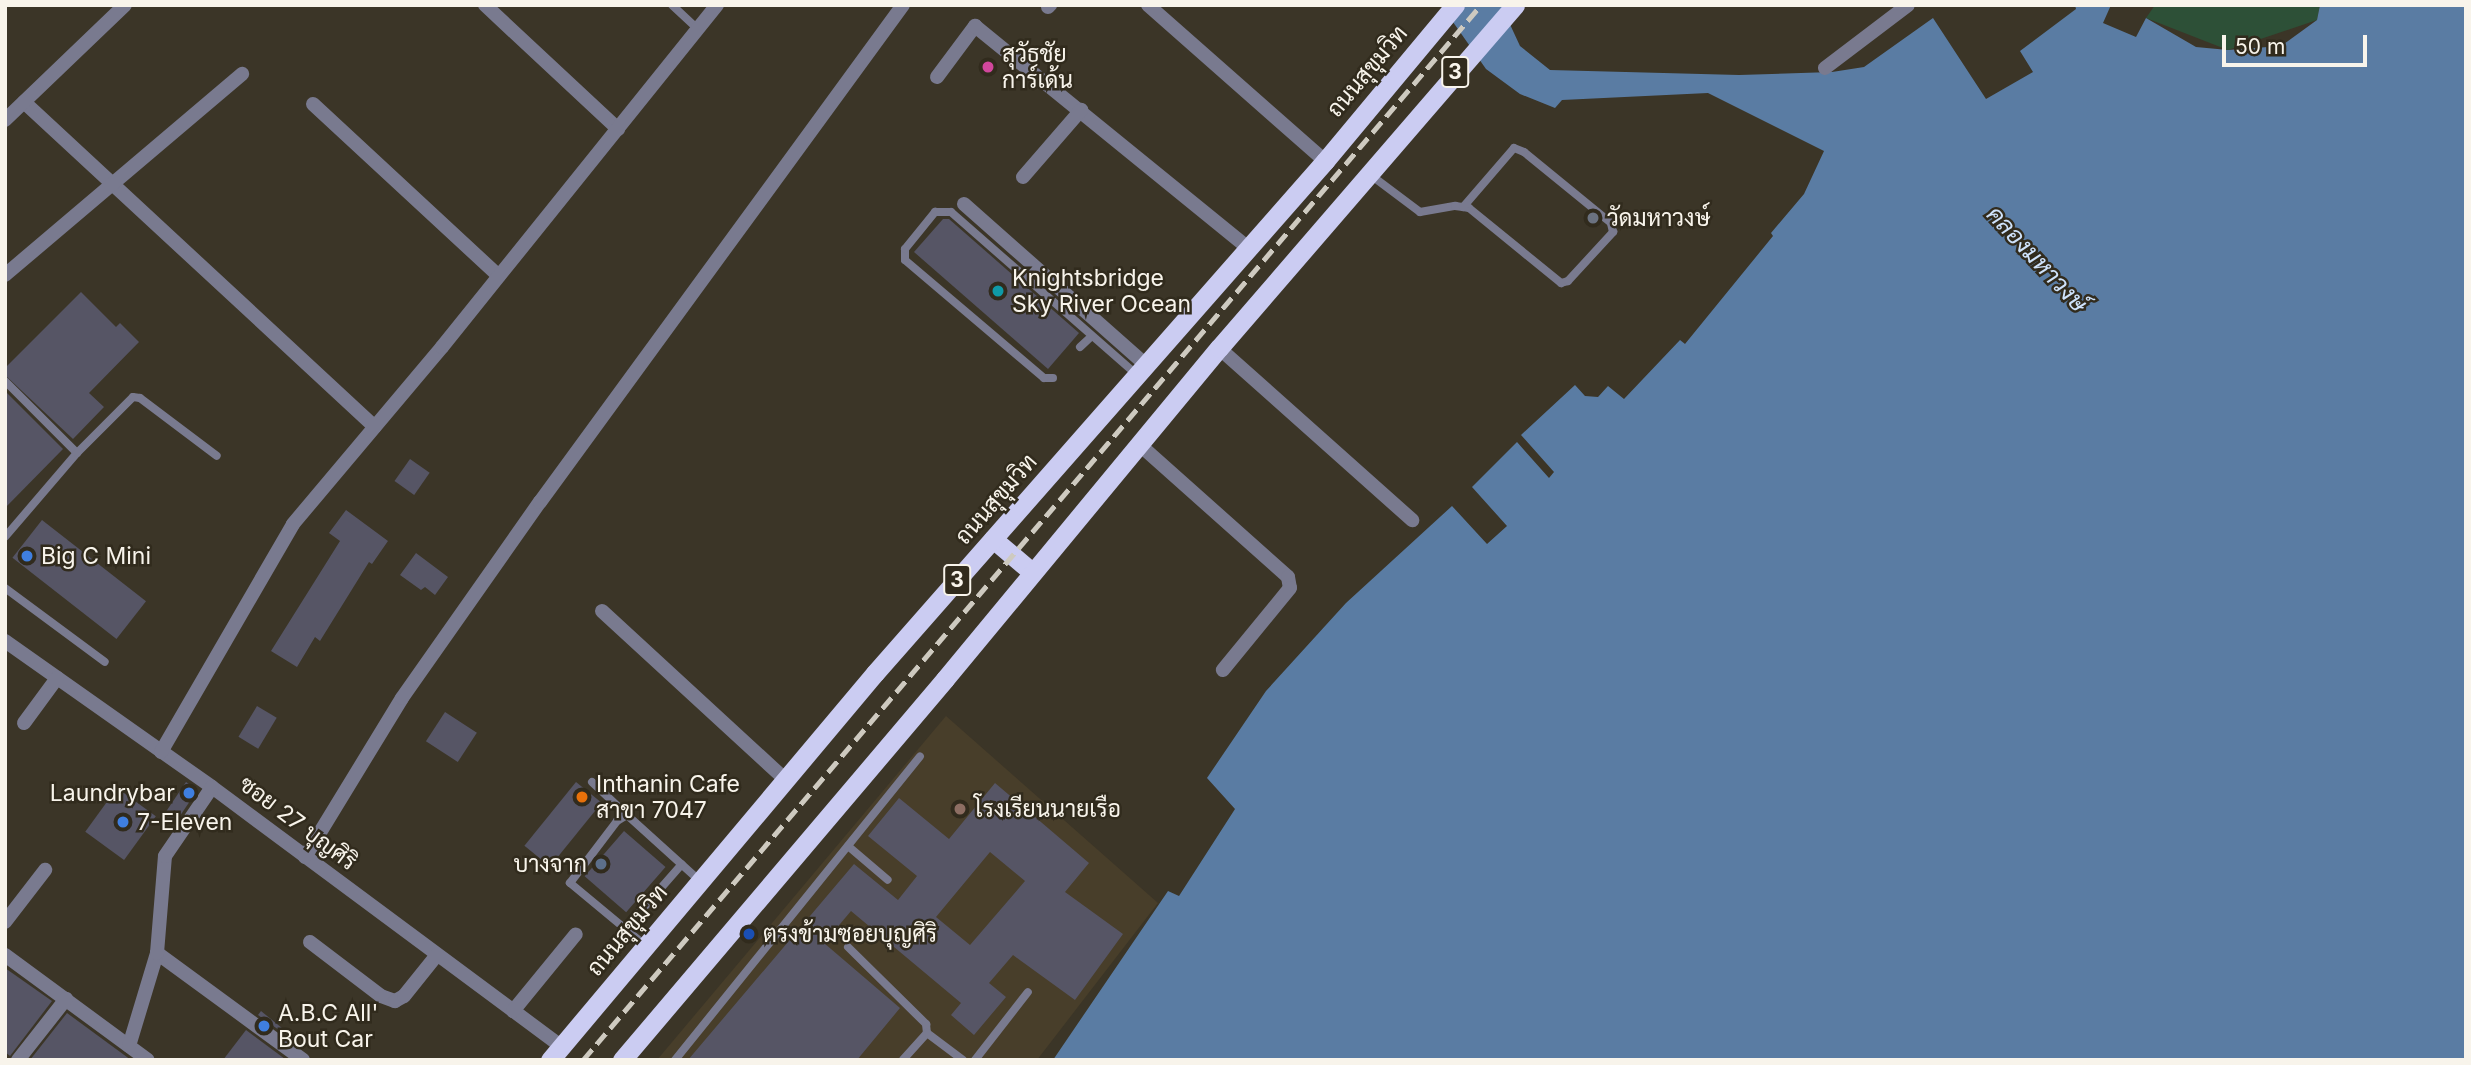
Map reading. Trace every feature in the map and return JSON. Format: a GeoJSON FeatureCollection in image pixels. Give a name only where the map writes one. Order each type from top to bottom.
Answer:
{"type":"FeatureCollection","features":[{"type":"Feature","properties":{"kind":"highway","name":"ถนนสุขุมวิท"},"geometry":{"type":"LineString","coordinates":[[555,1053],[993,539],[1325,161],[1455,5]]}},
{"type":"Feature","properties":{"kind":"highway","name":"3"},"geometry":{"type":"LineString","coordinates":[[622,1060],[945,680],[1219,348],[1515,5]]}},
{"type":"Feature","properties":{"kind":"highway"},"geometry":{"type":"LineString","coordinates":[[993,539],[1032,572]]}},
{"type":"Feature","properties":{"kind":"street"},"geometry":{"type":"LineString","coordinates":[[5,120],[125,5]]}},
{"type":"Feature","properties":{"kind":"street"},"geometry":{"type":"LineString","coordinates":[[485,5],[618,129]]}},
{"type":"Feature","properties":{"kind":"street"},"geometry":{"type":"LineString","coordinates":[[161,752],[293,524],[499,276],[717,5]]}},
{"type":"Feature","properties":{"kind":"street"},"geometry":{"type":"LineString","coordinates":[[305,857],[402,698],[903,5]]}},
{"type":"Feature","properties":{"kind":"street"},"geometry":{"type":"LineString","coordinates":[[1149,5],[1325,161]]}},
{"type":"Feature","properties":{"kind":"street"},"geometry":{"type":"LineString","coordinates":[[1825,68],[1908,5]]}},
{"type":"Feature","properties":{"kind":"street"},"geometry":{"type":"LineString","coordinates":[[937,77],[975,26],[1248,248]]}},
{"type":"Feature","properties":{"kind":"street"},"geometry":{"type":"LineString","coordinates":[[5,275],[242,74]]}},
{"type":"Feature","properties":{"kind":"street"},"geometry":{"type":"LineString","coordinates":[[24,102],[374,427]]}},
{"type":"Feature","properties":{"kind":"street"},"geometry":{"type":"LineString","coordinates":[[313,104],[499,276]]}},
{"type":"Feature","properties":{"kind":"street"},"geometry":{"type":"LineString","coordinates":[[1023,177],[1081,110]]}},
{"type":"Feature","properties":{"kind":"street"},"geometry":{"type":"LineString","coordinates":[[964,204],[1141,370]]}},
{"type":"Feature","properties":{"kind":"street"},"geometry":{"type":"LineString","coordinates":[[1219,348],[1412,520]]}},
{"type":"Feature","properties":{"kind":"street"},"geometry":{"type":"LineString","coordinates":[[1140,445],[1288,577],[1290,588],[1223,670]]}},
{"type":"Feature","properties":{"kind":"street"},"geometry":{"type":"LineString","coordinates":[[602,611],[786,780]]}},
{"type":"Feature","properties":{"kind":"street","name":"ซอย 27 บุญศิริ"},"geometry":{"type":"LineString","coordinates":[[5,641],[212,786],[513,1011],[555,1053]]}},
{"type":"Feature","properties":{"kind":"street"},"geometry":{"type":"LineString","coordinates":[[24,723],[57,677]]}},
{"type":"Feature","properties":{"kind":"street"},"geometry":{"type":"LineString","coordinates":[[129,1046],[157,953],[165,856],[212,786]]}},
{"type":"Feature","properties":{"kind":"street"},"geometry":{"type":"LineString","coordinates":[[5,922],[45,870]]}},
{"type":"Feature","properties":{"kind":"street"},"geometry":{"type":"LineString","coordinates":[[513,1011],[576,934]]}},
{"type":"Feature","properties":{"kind":"street"},"geometry":{"type":"LineString","coordinates":[[310,942],[381,996],[395,1001],[404,996],[437,955]]}},
{"type":"Feature","properties":{"kind":"street"},"geometry":{"type":"LineString","coordinates":[[157,953],[303,1060]]}},
{"type":"Feature","properties":{"kind":"street"},"geometry":{"type":"LineString","coordinates":[[5,955],[148,1060]]}},
{"type":"Feature","properties":{"kind":"street"},"geometry":{"type":"LineString","coordinates":[[18,1060],[65,999]]}},
{"type":"Feature","properties":{"kind":"lane"},"geometry":{"type":"LineString","coordinates":[[672,5],[698,29]]}},
{"type":"Feature","properties":{"kind":"lane"},"geometry":{"type":"LineString","coordinates":[[1368,173],[1420,212],[1469,208],[1561,283],[1568,281],[1613,232],[1611,223],[1524,152],[1514,148],[1463,207]]}},
{"type":"Feature","properties":{"kind":"lane"},"geometry":{"type":"LineString","coordinates":[[1053,378],[1044,378],[905,260],[905,249],[934,212],[951,212],[1092,336],[1141,370]]}},
{"type":"Feature","properties":{"kind":"lane"},"geometry":{"type":"LineString","coordinates":[[1080,347],[1092,336]]}},
{"type":"Feature","properties":{"kind":"lane"},"geometry":{"type":"LineString","coordinates":[[5,382],[78,453]]}},
{"type":"Feature","properties":{"kind":"lane"},"geometry":{"type":"LineString","coordinates":[[5,537],[78,453],[132,397],[141,398],[218,456]]}},
{"type":"Feature","properties":{"kind":"lane"},"geometry":{"type":"LineString","coordinates":[[5,588],[105,662]]}},
{"type":"Feature","properties":{"kind":"lane"},"geometry":{"type":"LineString","coordinates":[[675,1060],[920,756]]}},
{"type":"Feature","properties":{"kind":"lane"},"geometry":{"type":"LineString","coordinates":[[592,782],[700,881]]}},
{"type":"Feature","properties":{"kind":"lane"},"geometry":{"type":"LineString","coordinates":[[628,815],[618,821],[570,883],[646,946]]}},
{"type":"Feature","properties":{"kind":"lane"},"geometry":{"type":"LineString","coordinates":[[848,846],[888,880]]}},
{"type":"Feature","properties":{"kind":"lane"},"geometry":{"type":"LineString","coordinates":[[625,929],[682,864]]}},
{"type":"Feature","properties":{"kind":"lane"},"geometry":{"type":"LineString","coordinates":[[848,947],[926,1024],[927,1033],[963,1060]]}},
{"type":"Feature","properties":{"kind":"lane"},"geometry":{"type":"LineString","coordinates":[[975,1060],[1028,992]]}},
{"type":"Feature","properties":{"kind":"lane"},"geometry":{"type":"LineString","coordinates":[[903,1060],[927,1033]]}},
{"type":"Feature","properties":{"kind":"shaded area","name":"โรงเรียนนายเรือ"},"geometry":{"type":"Polygon","coordinates":[[[946,716],[1158,903],[1037,1060],[657,1060],[946,716]]]}},
{"type":"Feature","properties":{"kind":"green space"},"geometry":{"type":"Polygon","coordinates":[[[2155,5],[2320,5],[2317,20],[2228,50],[2146,18],[2155,5]]]}},
{"type":"Feature","properties":{"kind":"water","name":"คลองมหาวงษ์"},"geometry":{"type":"Polygon","coordinates":[[[1441,5],[1501,5],[1520,46],[1550,70],[1739,75],[1832,72],[1864,67],[1933,18],[1986,99],[2033,72],[2020,51],[2076,9],[2075,5],[2111,5],[2103,23],[2136,37],[2146,18],[2196,47],[2228,50],[2281,46],[2317,20],[2320,5],[2466,5],[2466,1060],[1053,1060],[1168,891],[1179,896],[1235,809],[1207,778],[1266,691],[1346,603],[1452,506],[1487,544],[1507,526],[1472,487],[1517,442],[1549,478],[1554,472],[1521,435],[1575,385],[1585,396],[1598,397],[1608,386],[1624,399],[1680,340],[1685,344],[1804,194],[1824,151],[1708,93],[1562,100],[1555,108],[1520,94],[1486,69],[1441,5]]]}},
{"type":"Feature","properties":{"kind":"building","name":"Knightsbridge Sky River Ocean"},"geometry":{"type":"Polygon","coordinates":[[[943,219],[949,219],[1079,333],[1048,369],[914,252],[943,219]]]}},
{"type":"Feature","properties":{"kind":"building"},"geometry":{"type":"Polygon","coordinates":[[[81,292],[116,327],[120,323],[139,342],[89,393],[104,407],[73,439],[5,375],[5,368],[81,292]]]}},
{"type":"Feature","properties":{"kind":"building"},"geometry":{"type":"Polygon","coordinates":[[[5,391],[63,449],[5,508],[5,391]]]}},
{"type":"Feature","properties":{"kind":"building"},"geometry":{"type":"Polygon","coordinates":[[[410,459],[430,473],[414,495],[395,481],[410,459]]]}},
{"type":"Feature","properties":{"kind":"building"},"geometry":{"type":"Polygon","coordinates":[[[346,510],[388,541],[372,564],[369,562],[320,641],[315,637],[297,667],[271,651],[340,541],[329,533],[346,510]]]}},
{"type":"Feature","properties":{"kind":"building"},"geometry":{"type":"Polygon","coordinates":[[[42,520],[146,601],[116,639],[12,558],[42,520]]]}},
{"type":"Feature","properties":{"kind":"building"},"geometry":{"type":"Polygon","coordinates":[[[416,553],[448,577],[435,595],[425,587],[421,590],[400,575],[416,553]]]}},
{"type":"Feature","properties":{"kind":"building"},"geometry":{"type":"Polygon","coordinates":[[[257,706],[277,718],[258,749],[238,737],[257,706]]]}},
{"type":"Feature","properties":{"kind":"building"},"geometry":{"type":"Polygon","coordinates":[[[445,712],[477,733],[458,762],[426,741],[445,712]]]}},
{"type":"Feature","properties":{"kind":"building"},"geometry":{"type":"Polygon","coordinates":[[[186,782],[198,790],[175,824],[163,816],[186,782]]]}},
{"type":"Feature","properties":{"kind":"building"},"geometry":{"type":"Polygon","coordinates":[[[576,782],[602,803],[550,866],[524,846],[576,782]]]}},
{"type":"Feature","properties":{"kind":"building"},"geometry":{"type":"Polygon","coordinates":[[[995,783],[1089,863],[1065,892],[1123,934],[1075,1000],[1013,955],[989,983],[1006,997],[974,1035],[951,1015],[961,1003],[851,911],[824,943],[900,1008],[857,1060],[688,1060],[854,864],[898,900],[917,876],[868,836],[899,798],[949,839],[995,783]],[[990,852],[936,917],[970,945],[1025,881],[990,852]]]}},
{"type":"Feature","properties":{"kind":"building"},"geometry":{"type":"Polygon","coordinates":[[[117,788],[156,816],[124,860],[85,832],[117,788]]]}},
{"type":"Feature","properties":{"kind":"building"},"geometry":{"type":"Polygon","coordinates":[[[624,831],[666,867],[626,912],[585,876],[624,831]]]}},
{"type":"Feature","properties":{"kind":"building"},"geometry":{"type":"Polygon","coordinates":[[[5,968],[52,1001],[10,1056],[5,1052],[5,968]]]}},
{"type":"Feature","properties":{"kind":"building"},"geometry":{"type":"Polygon","coordinates":[[[261,1011],[298,1041],[297,1043],[258,1015],[261,1011]]]}},
{"type":"Feature","properties":{"kind":"building"},"geometry":{"type":"Polygon","coordinates":[[[67,1013],[131,1060],[30,1060],[67,1013]]]}},
{"type":"Feature","properties":{"kind":"building"},"geometry":{"type":"Polygon","coordinates":[[[246,1030],[285,1059],[223,1060],[246,1030]]]}},
{"type":"Feature","properties":{"kind":"railway"},"geometry":{"type":"LineString","coordinates":[[583,1060],[1481,5]]}},
{"type":"Feature","properties":{"kind":"place","name":"สุวัธชัย การ์เด้น"},"geometry":{"type":"Point","coordinates":[988,67]}},
{"type":"Feature","properties":{"kind":"place","name":"วัดมหาวงษ์"},"geometry":{"type":"Point","coordinates":[1593,218]}},
{"type":"Feature","properties":{"kind":"place","name":"Knightsbridge Sky River Ocean"},"geometry":{"type":"Point","coordinates":[998,291]}},
{"type":"Feature","properties":{"kind":"place","name":"Big C Mini"},"geometry":{"type":"Point","coordinates":[27,556]}},
{"type":"Feature","properties":{"kind":"place","name":"Laundrybar"},"geometry":{"type":"Point","coordinates":[189,793]}},
{"type":"Feature","properties":{"kind":"place","name":"Inthanin Cafe สาขา 7047"},"geometry":{"type":"Point","coordinates":[582,797]}},
{"type":"Feature","properties":{"kind":"place","name":"โรงเรียนนายเรือ"},"geometry":{"type":"Point","coordinates":[960,809]}},
{"type":"Feature","properties":{"kind":"place","name":"7-Eleven"},"geometry":{"type":"Point","coordinates":[123,822]}},
{"type":"Feature","properties":{"kind":"place","name":"บางจาก"},"geometry":{"type":"Point","coordinates":[601,864]}},
{"type":"Feature","properties":{"kind":"place","name":"ตรงข้ามซอยบุญศิริ"},"geometry":{"type":"Point","coordinates":[749,934]}},
{"type":"Feature","properties":{"kind":"place","name":"A.B.C All' Bout Car"},"geometry":{"type":"Point","coordinates":[264,1026]}}]}
